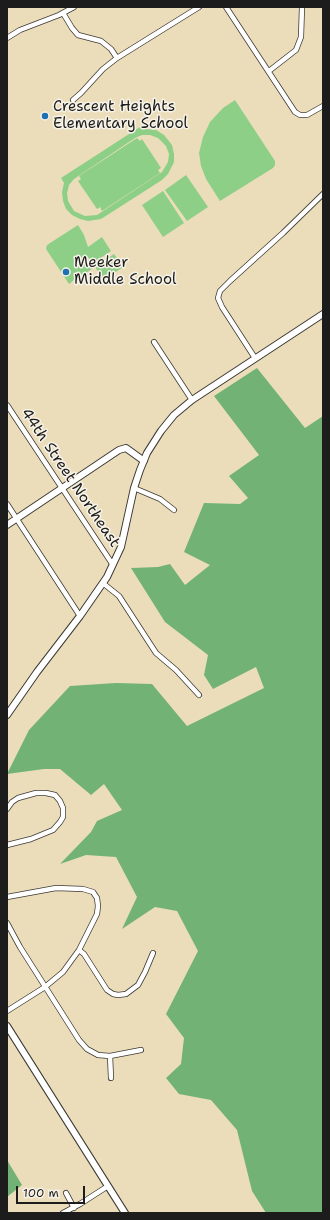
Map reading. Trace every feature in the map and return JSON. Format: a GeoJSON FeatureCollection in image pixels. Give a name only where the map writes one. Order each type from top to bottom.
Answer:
{"type":"FeatureCollection","features":[{"type":"Feature","properties":{"kind":"street"},"geometry":{"type":"LineString","coordinates":[[7,38],[24,28],[63,13],[74,7]]}},
{"type":"Feature","properties":{"kind":"street"},"geometry":{"type":"LineString","coordinates":[[73,100],[103,69],[117,58],[199,7]]}},
{"type":"Feature","properties":{"kind":"street"},"geometry":{"type":"LineString","coordinates":[[226,7],[293,108],[300,114],[309,114],[323,106]]}},
{"type":"Feature","properties":{"kind":"street"},"geometry":{"type":"LineString","coordinates":[[269,71],[296,50],[300,37],[302,7]]}},
{"type":"Feature","properties":{"kind":"street"},"geometry":{"type":"LineString","coordinates":[[63,13],[78,35],[101,41],[111,49],[117,58]]}},
{"type":"Feature","properties":{"kind":"street"},"geometry":{"type":"LineString","coordinates":[[255,358],[222,307],[218,298],[219,294],[224,287],[323,194]]}},
{"type":"Feature","properties":{"kind":"street"},"geometry":{"type":"LineString","coordinates":[[7,715],[37,672],[104,584],[122,540],[134,488],[144,461],[161,431],[174,415],[192,400],[323,314]]}},
{"type":"Feature","properties":{"kind":"street"},"geometry":{"type":"LineString","coordinates":[[154,342],[192,400]]}},
{"type":"Feature","properties":{"kind":"street","name":"44th Street Northeast"},"geometry":{"type":"LineString","coordinates":[[7,405],[113,565]]}},
{"type":"Feature","properties":{"kind":"street"},"geometry":{"type":"LineString","coordinates":[[7,525],[105,459],[123,449],[126,448],[130,450],[144,461]]}},
{"type":"Feature","properties":{"kind":"street"},"geometry":{"type":"LineString","coordinates":[[134,488],[160,499],[174,510]]}},
{"type":"Feature","properties":{"kind":"street"},"geometry":{"type":"LineString","coordinates":[[7,504],[80,616]]}},
{"type":"Feature","properties":{"kind":"street"},"geometry":{"type":"LineString","coordinates":[[104,584],[119,596],[156,653],[176,670],[199,694]]}},
{"type":"Feature","properties":{"kind":"street"},"geometry":{"type":"LineString","coordinates":[[7,810],[12,802],[18,798],[46,793],[55,795],[63,808],[60,822],[53,830],[31,840],[7,845]]}},
{"type":"Feature","properties":{"kind":"street"},"geometry":{"type":"LineString","coordinates":[[7,897],[56,888],[75,888],[90,891],[97,898],[98,911],[79,950],[63,972],[45,987],[7,1011]]}},
{"type":"Feature","properties":{"kind":"street"},"geometry":{"type":"LineString","coordinates":[[7,923],[12,934],[45,987],[86,1049],[95,1053],[110,1056],[141,1050]]}},
{"type":"Feature","properties":{"kind":"street"},"geometry":{"type":"LineString","coordinates":[[79,950],[84,954],[107,990],[112,994],[118,995],[126,994],[138,985],[153,953]]}},
{"type":"Feature","properties":{"kind":"street"},"geometry":{"type":"LineString","coordinates":[[7,1026],[125,1213]]}},
{"type":"Feature","properties":{"kind":"street"},"geometry":{"type":"LineString","coordinates":[[110,1056],[111,1078]]}},
{"type":"Feature","properties":{"kind":"street"},"geometry":{"type":"LineString","coordinates":[[63,1213],[74,1208],[108,1186]]}},
{"type":"Feature","properties":{"kind":"street"},"geometry":{"type":"LineString","coordinates":[[66,1193],[74,1208]]}},
{"type":"Feature","properties":{"kind":"green space"},"geometry":{"type":"Polygon","coordinates":[[[235,100],[275,161],[275,165],[273,168],[220,201],[206,179],[201,166],[199,153],[203,137],[210,122],[223,108],[235,100]]]}},
{"type":"Feature","properties":{"kind":"green space"},"geometry":{"type":"Polygon","coordinates":[[[143,125],[146,129],[156,130],[164,135],[172,145],[174,162],[168,174],[162,180],[101,219],[88,221],[80,219],[72,215],[66,209],[62,192],[64,183],[61,178],[143,125]],[[142,135],[135,138],[74,179],[69,185],[67,193],[68,201],[74,211],[85,216],[97,215],[162,172],[168,162],[169,154],[166,146],[158,138],[150,135],[142,135]]]}},
{"type":"Feature","properties":{"kind":"green space"},"geometry":{"type":"Polygon","coordinates":[[[137,138],[140,141],[142,139],[161,168],[158,170],[160,173],[102,211],[100,207],[97,209],[78,181],[81,179],[79,176],[137,138]]]}},
{"type":"Feature","properties":{"kind":"green space"},"geometry":{"type":"Polygon","coordinates":[[[186,175],[208,207],[187,221],[165,190],[186,175]]]}},
{"type":"Feature","properties":{"kind":"green space"},"geometry":{"type":"Polygon","coordinates":[[[163,191],[184,223],[163,237],[142,205],[163,191]]]}},
{"type":"Feature","properties":{"kind":"green space"},"geometry":{"type":"Polygon","coordinates":[[[78,225],[84,235],[88,247],[102,237],[111,251],[93,263],[87,256],[93,268],[69,284],[46,249],[47,245],[78,225]]]}},
{"type":"Feature","properties":{"kind":"green space"},"geometry":{"type":"Polygon","coordinates":[[[114,254],[123,267],[104,280],[95,267],[114,254]]]}},
{"type":"Feature","properties":{"kind":"green space"},"geometry":{"type":"Polygon","coordinates":[[[257,368],[305,428],[323,416],[323,1213],[266,1213],[252,1191],[237,1130],[211,1100],[179,1094],[166,1078],[181,1064],[184,1038],[166,1014],[198,951],[177,911],[155,907],[122,929],[137,897],[116,857],[86,855],[60,864],[91,832],[97,821],[122,810],[104,784],[91,795],[60,769],[44,769],[7,774],[29,730],[70,686],[116,683],[152,684],[187,726],[264,688],[256,667],[213,689],[204,675],[208,655],[165,622],[131,568],[158,567],[170,564],[185,585],[210,565],[184,552],[204,503],[240,504],[248,498],[229,476],[259,455],[214,396],[257,368]]]}},
{"type":"Feature","properties":{"kind":"green space"},"geometry":{"type":"Polygon","coordinates":[[[7,1160],[22,1185],[7,1197],[7,1160]]]}},
{"type":"Feature","properties":{"kind":"place","name":"Crescent Heights Elementary School"},"geometry":{"type":"Point","coordinates":[45,116]}},
{"type":"Feature","properties":{"kind":"place","name":"Meeker Middle School"},"geometry":{"type":"Point","coordinates":[66,272]}}]}
